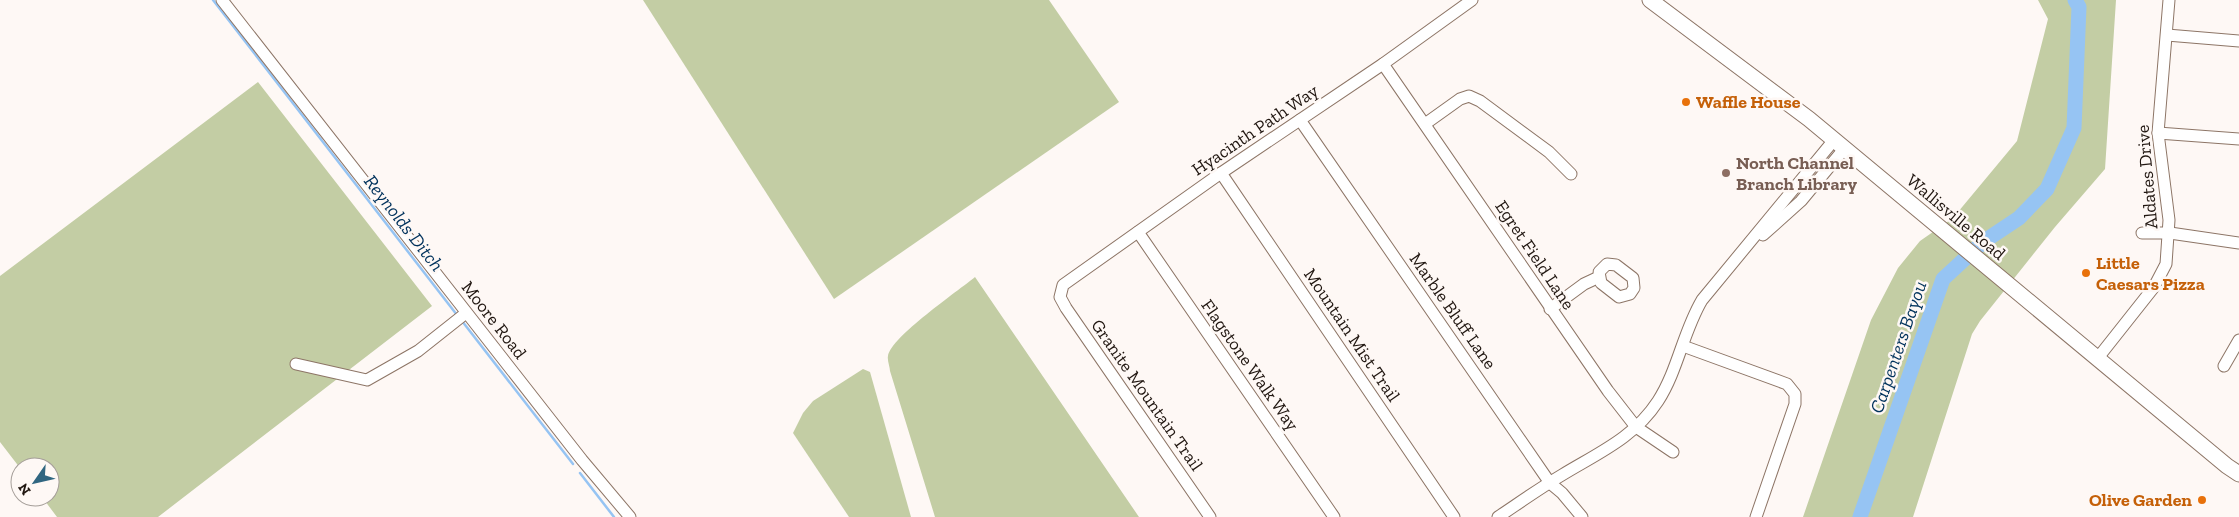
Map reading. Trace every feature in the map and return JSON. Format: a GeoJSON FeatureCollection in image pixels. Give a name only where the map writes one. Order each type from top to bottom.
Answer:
{"type":"FeatureCollection","features":[{"type":"Feature","properties":{"kind":"main road","name":"Wallisville Road"},"geometry":{"type":"LineString","coordinates":[[1650,0],[1839,145],[2097,358],[2237,477]]}},
{"type":"Feature","properties":{"kind":"street","name":"Moore Road"},"geometry":{"type":"LineString","coordinates":[[222,0],[582,460],[630,517]]}},
{"type":"Feature","properties":{"kind":"street","name":"Hyacinth Path Way"},"geometry":{"type":"LineString","coordinates":[[1060,291],[1066,281],[1383,64],[1472,0]]}},
{"type":"Feature","properties":{"kind":"street","name":"Aldates Drive"},"geometry":{"type":"LineString","coordinates":[[2097,358],[2162,276],[2166,264],[2170,233],[2158,133],[2169,0]]}},
{"type":"Feature","properties":{"kind":"street"},"geometry":{"type":"LineString","coordinates":[[2167,35],[2239,41]]}},
{"type":"Feature","properties":{"kind":"street","name":"Egret Field Lane"},"geometry":{"type":"LineString","coordinates":[[1383,64],[1608,391],[1636,427],[1673,452]]}},
{"type":"Feature","properties":{"kind":"street"},"geometry":{"type":"LineString","coordinates":[[1425,124],[1460,99],[1469,96],[1480,101],[1549,152],[1571,174]]}},
{"type":"Feature","properties":{"kind":"street","name":"Marble Bluff Lane"},"geometry":{"type":"LineString","coordinates":[[1300,120],[1550,483],[1562,493],[1582,517]]}},
{"type":"Feature","properties":{"kind":"street"},"geometry":{"type":"LineString","coordinates":[[2158,133],[2239,139]]}},
{"type":"Feature","properties":{"kind":"street"},"geometry":{"type":"LineString","coordinates":[[1498,517],[1550,483],[1610,449],[1636,427],[1653,408],[1665,390],[1693,316],[1702,300],[1749,244],[1767,232],[1801,201],[1839,145]]}},
{"type":"Feature","properties":{"kind":"street","name":"Mountain Mist Trail"},"geometry":{"type":"LineString","coordinates":[[1222,173],[1454,517]]}},
{"type":"Feature","properties":{"kind":"street","name":"Flagstone Walk Way"},"geometry":{"type":"LineString","coordinates":[[1138,232],[1334,517]]}},
{"type":"Feature","properties":{"kind":"street"},"geometry":{"type":"LineString","coordinates":[[2142,234],[2170,233],[2239,243]]}},
{"type":"Feature","properties":{"kind":"street"},"geometry":{"type":"LineString","coordinates":[[1550,309],[1584,284],[1598,277]]}},
{"type":"Feature","properties":{"kind":"street","name":"Granite Mountain Trail"},"geometry":{"type":"LineString","coordinates":[[1060,291],[1060,297],[1066,308],[1210,517]]}},
{"type":"Feature","properties":{"kind":"street"},"geometry":{"type":"LineString","coordinates":[[296,364],[367,380],[418,351],[466,313]]}},
{"type":"Feature","properties":{"kind":"street"},"geometry":{"type":"LineString","coordinates":[[2224,366],[2239,340]]}},
{"type":"Feature","properties":{"kind":"street"},"geometry":{"type":"LineString","coordinates":[[1683,346],[1787,384],[1793,389],[1795,404],[1756,517]]}},
{"type":"Feature","properties":{"kind":"green space"},"geometry":{"type":"Polygon","coordinates":[[[643,0],[1049,0],[1119,102],[834,299],[643,0]]]}},
{"type":"Feature","properties":{"kind":"green space"},"geometry":{"type":"Polygon","coordinates":[[[2038,0],[2116,0],[2105,169],[2055,227],[1980,321],[1972,334],[1913,517],[1803,517],[1871,320],[1898,268],[1920,241],[1953,218],[2017,141],[2048,19],[2038,0]]]}},
{"type":"Feature","properties":{"kind":"green space"},"geometry":{"type":"Polygon","coordinates":[[[258,82],[432,306],[158,517],[57,517],[50,507],[60,507],[60,457],[12,457],[0,442],[0,276],[258,82]]]}},
{"type":"Feature","properties":{"kind":"green space"},"geometry":{"type":"Polygon","coordinates":[[[975,277],[1139,517],[935,517],[890,371],[888,356],[900,338],[912,326],[975,277]]]}},
{"type":"Feature","properties":{"kind":"green space"},"geometry":{"type":"Polygon","coordinates":[[[863,369],[870,372],[911,517],[849,517],[793,433],[803,413],[813,401],[863,369]]]}},
{"type":"Feature","properties":{"kind":"waterway","name":"Reynolds Ditch"},"geometry":{"type":"LineString","coordinates":[[213,0],[457,315]]}},
{"type":"Feature","properties":{"kind":"waterway","name":"Carpenters Bayou"},"geometry":{"type":"LineString","coordinates":[[1860,517],[1943,279],[1983,242],[2019,218],[2047,189],[2074,128],[2079,7],[2075,0]]}},
{"type":"Feature","properties":{"kind":"waterway","name":"Reynolds Ditch"},"geometry":{"type":"LineString","coordinates":[[462,321],[573,464]]}},
{"type":"Feature","properties":{"kind":"waterway","name":"Reynolds Ditch"},"geometry":{"type":"LineString","coordinates":[[580,473],[614,517]]}},
{"type":"Feature","properties":{"kind":"place","name":"Waffle House"},"geometry":{"type":"Point","coordinates":[1686,102]}},
{"type":"Feature","properties":{"kind":"place","name":"North Channel Branch Library"},"geometry":{"type":"Point","coordinates":[1726,173]}},
{"type":"Feature","properties":{"kind":"place","name":"Little Caesars Pizza"},"geometry":{"type":"Point","coordinates":[2086,273]}},
{"type":"Feature","properties":{"kind":"place","name":"Olive Garden"},"geometry":{"type":"Point","coordinates":[2202,500]}}]}
